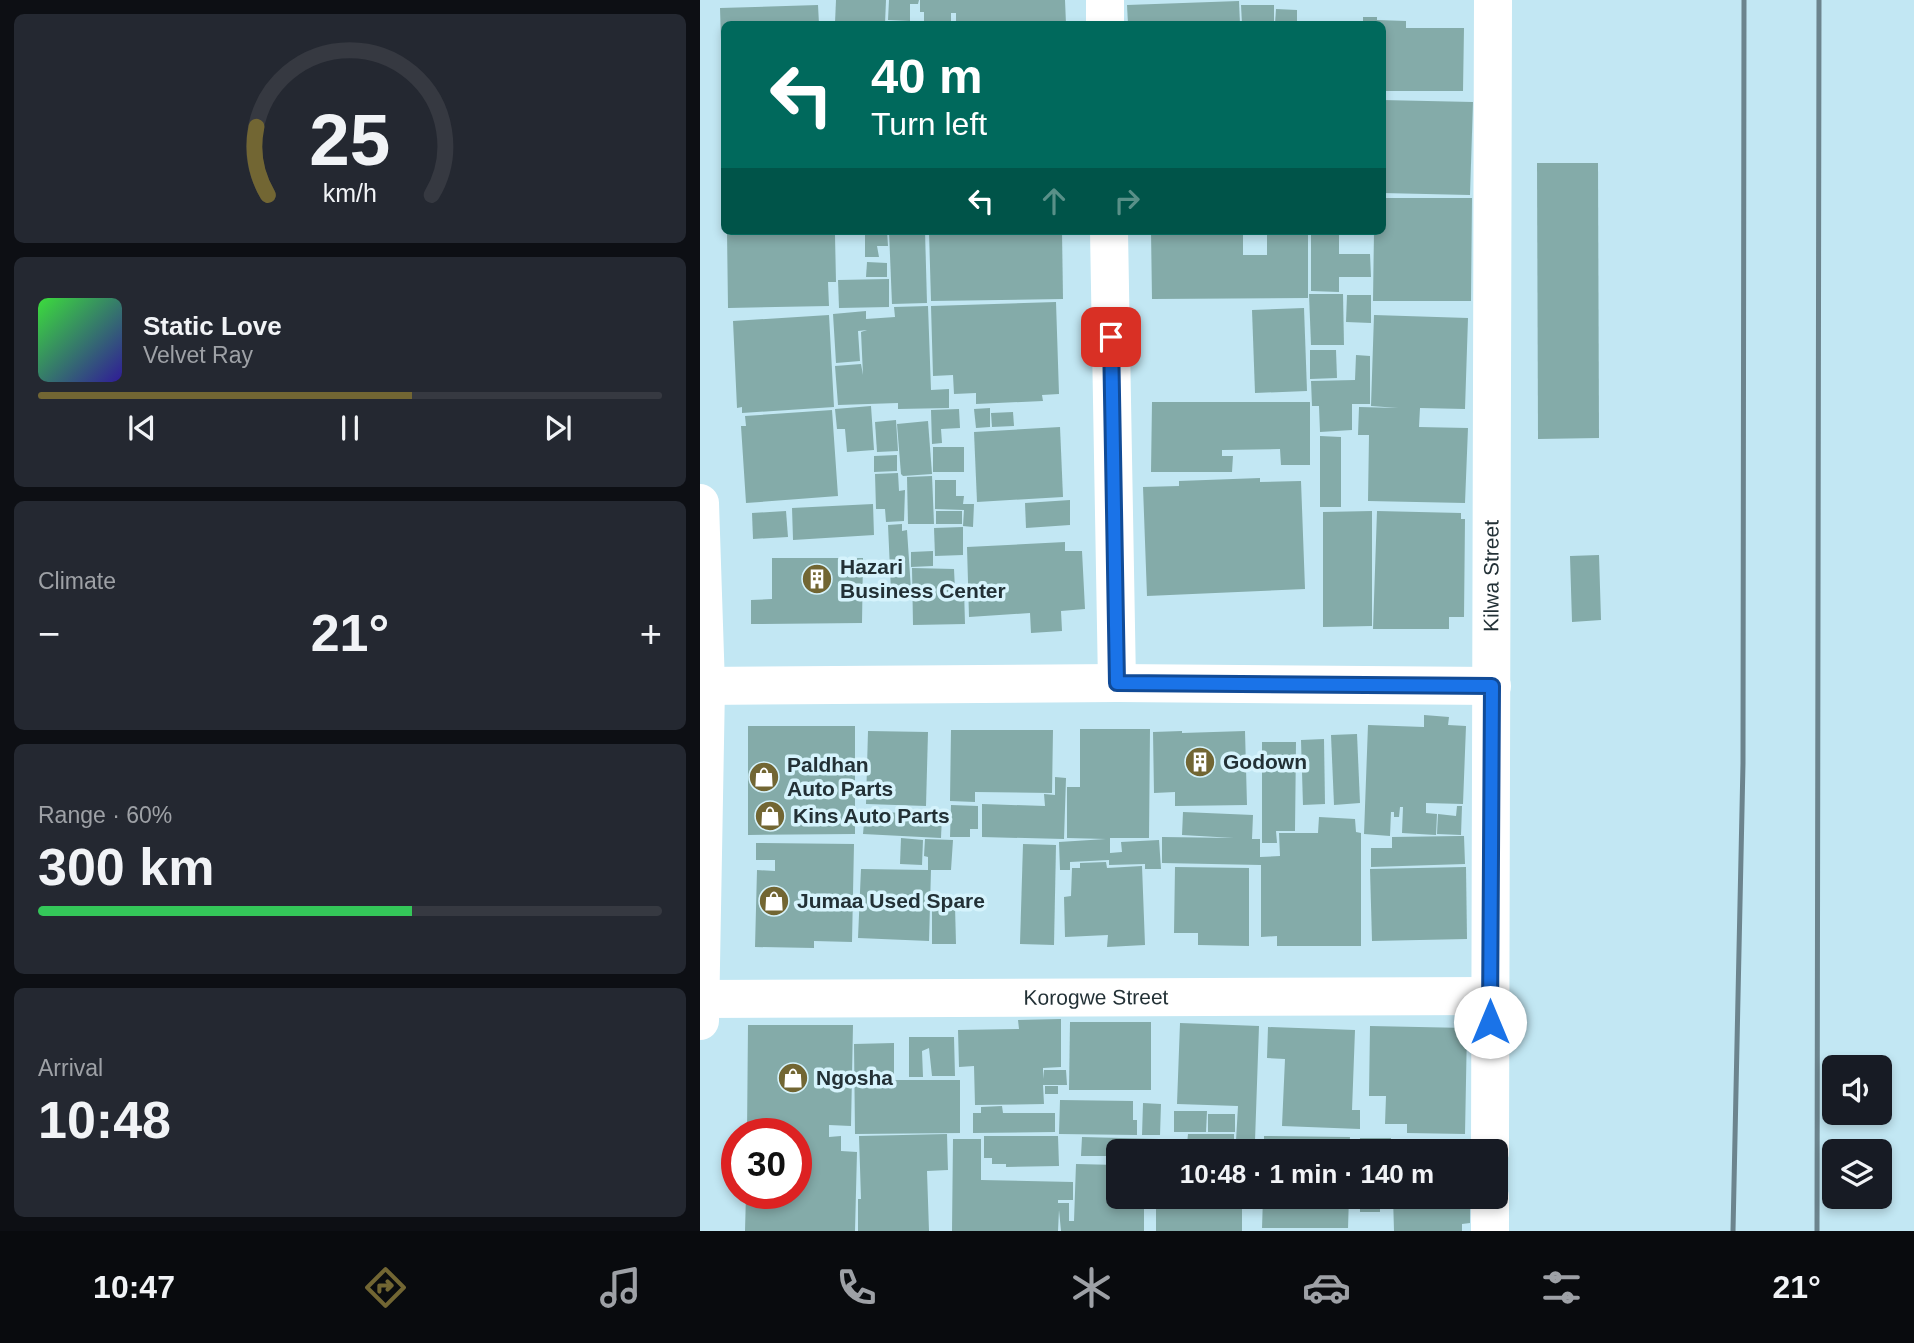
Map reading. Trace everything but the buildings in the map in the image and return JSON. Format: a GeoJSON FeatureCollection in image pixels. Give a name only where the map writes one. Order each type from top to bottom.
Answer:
{"type":"FeatureCollection","features":[{"type":"Feature","properties":{"kind":"street"},"geometry":{"type":"LineString","coordinates":[[1105,0],[1105,21]]}},
{"type":"Feature","properties":{"kind":"street","name":"Kilwa Street"},"geometry":{"type":"LineString","coordinates":[[1490,1139],[1493,0]]}},
{"type":"Feature","properties":{"kind":"street"},"geometry":{"type":"LineString","coordinates":[[1109,235],[1117,683]]}},
{"type":"Feature","properties":{"kind":"street"},"geometry":{"type":"LineString","coordinates":[[700,503],[703,686],[700,1021]]}},
{"type":"Feature","properties":{"kind":"street"},"geometry":{"type":"LineString","coordinates":[[703,686],[1117,683],[1492,686]]}},
{"type":"Feature","properties":{"kind":"street","name":"Korogwe Street"},"geometry":{"type":"LineString","coordinates":[[700,999],[1490,996]]}},
{"type":"Feature","properties":{"kind":"street"},"geometry":{"type":"LineString","coordinates":[[1490,1209],[1490,1231]]}},
{"type":"Feature","properties":{"kind":"railway"},"geometry":{"type":"LineString","coordinates":[[1733,1231],[1743,763],[1744,0]]}},
{"type":"Feature","properties":{"kind":"railway"},"geometry":{"type":"LineString","coordinates":[[1817,1231],[1819,0]]}},
{"type":"Feature","properties":{"kind":"place","name":"Hazari Business Center"},"geometry":{"type":"Point","coordinates":[817,579]}},
{"type":"Feature","properties":{"kind":"place","name":"Godown"},"geometry":{"type":"Point","coordinates":[1200,762]}},
{"type":"Feature","properties":{"kind":"place","name":"Paldhan Auto Parts"},"geometry":{"type":"Point","coordinates":[764,777]}},
{"type":"Feature","properties":{"kind":"place","name":"Kins Auto Parts"},"geometry":{"type":"Point","coordinates":[770,816]}},
{"type":"Feature","properties":{"kind":"place","name":"Jumaa Used Spare"},"geometry":{"type":"Point","coordinates":[774,901]}},
{"type":"Feature","properties":{"kind":"place","name":"Ngosha"},"geometry":{"type":"Point","coordinates":[793,1078]}},
{"type":"Feature","properties":{"kind":"route"},"geometry":{"type":"LineString","coordinates":[[1111,337],[1117,683],[1492,686],[1490,1022]]}}]}
